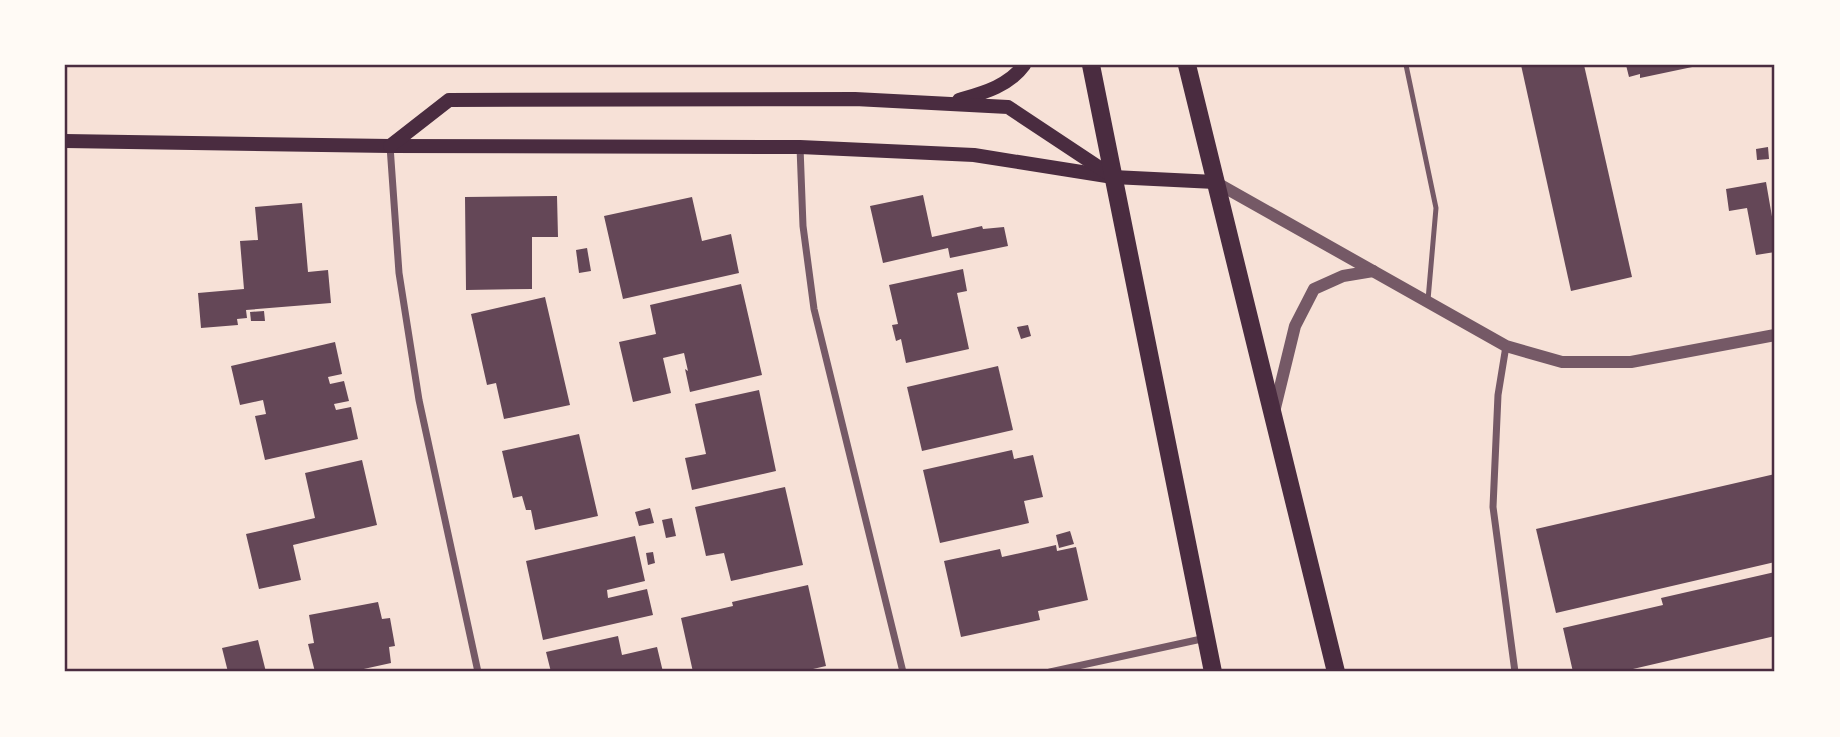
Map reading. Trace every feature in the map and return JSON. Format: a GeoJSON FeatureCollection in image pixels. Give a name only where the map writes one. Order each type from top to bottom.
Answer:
{"type":"FeatureCollection","features":[{"type":"Feature","properties":{"kind":"main road"},"geometry":{"type":"LineString","coordinates":[[948,104],[990,91],[1017,75],[1024,65]]}},
{"type":"Feature","properties":{"kind":"main road"},"geometry":{"type":"LineString","coordinates":[[1091,65],[1213,672]]}},
{"type":"Feature","properties":{"kind":"main road"},"geometry":{"type":"LineString","coordinates":[[1187,65],[1336,672]]}},
{"type":"Feature","properties":{"kind":"main road"},"geometry":{"type":"LineString","coordinates":[[390,146],[449,100],[855,99],[1008,107],[1113,177]]}},
{"type":"Feature","properties":{"kind":"main road"},"geometry":{"type":"LineString","coordinates":[[65,141],[390,146],[800,147],[974,155],[1113,177],[1214,183]]}},
{"type":"Feature","properties":{"kind":"street"},"geometry":{"type":"LineString","coordinates":[[390,146],[399,273],[419,400],[478,672]]}},
{"type":"Feature","properties":{"kind":"street"},"geometry":{"type":"LineString","coordinates":[[800,147],[803,226],[814,309],[903,672]]}},
{"type":"Feature","properties":{"kind":"street"},"geometry":{"type":"LineString","coordinates":[[1214,183],[1506,346],[1562,362],[1631,362],[1775,335]]}},
{"type":"Feature","properties":{"kind":"street"},"geometry":{"type":"LineString","coordinates":[[1273,416],[1295,326],[1314,289],[1343,276],[1373,271]]}},
{"type":"Feature","properties":{"kind":"street"},"geometry":{"type":"LineString","coordinates":[[1506,346],[1498,395],[1493,507],[1515,672]]}},
{"type":"Feature","properties":{"kind":"street"},"geometry":{"type":"LineString","coordinates":[[1050,672],[1206,638]]}},
{"type":"Feature","properties":{"kind":"lane"},"geometry":{"type":"LineString","coordinates":[[1406,65],[1436,208],[1428,301]]}},
{"type":"Feature","properties":{"kind":"building"},"geometry":{"type":"Polygon","coordinates":[[[1521,65],[1584,65],[1632,277],[1571,291],[1521,65]]]}},
{"type":"Feature","properties":{"kind":"building"},"geometry":{"type":"Polygon","coordinates":[[[1626,65],[1697,66],[1640,78],[1640,74],[1629,77],[1626,65]]]}},
{"type":"Feature","properties":{"kind":"building"},"geometry":{"type":"Polygon","coordinates":[[[1768,147],[1769,159],[1757,160],[1756,149],[1768,147]]]}},
{"type":"Feature","properties":{"kind":"building"},"geometry":{"type":"Polygon","coordinates":[[[1766,182],[1775,234],[1775,252],[1756,255],[1747,208],[1729,211],[1726,189],[1766,182]]]}},
{"type":"Feature","properties":{"kind":"building"},"geometry":{"type":"Polygon","coordinates":[[[923,195],[932,237],[982,226],[983,229],[1004,227],[1008,246],[950,258],[948,248],[883,263],[870,206],[923,195]]]}},
{"type":"Feature","properties":{"kind":"building"},"geometry":{"type":"Polygon","coordinates":[[[557,196],[558,237],[532,237],[532,289],[466,290],[465,197],[557,196]]]}},
{"type":"Feature","properties":{"kind":"building"},"geometry":{"type":"Polygon","coordinates":[[[692,197],[702,241],[731,234],[739,273],[623,299],[604,216],[692,197]]]}},
{"type":"Feature","properties":{"kind":"building"},"geometry":{"type":"Polygon","coordinates":[[[302,203],[308,272],[328,270],[331,303],[246,310],[247,318],[237,319],[238,325],[201,328],[198,293],[244,289],[240,241],[258,240],[255,207],[302,203]]]}},
{"type":"Feature","properties":{"kind":"building"},"geometry":{"type":"Polygon","coordinates":[[[587,248],[591,271],[579,273],[576,250],[587,248]]]}},
{"type":"Feature","properties":{"kind":"building"},"geometry":{"type":"Polygon","coordinates":[[[963,269],[967,291],[957,293],[969,349],[906,363],[901,339],[896,341],[892,325],[898,324],[889,285],[963,269]]]}},
{"type":"Feature","properties":{"kind":"building"},"geometry":{"type":"Polygon","coordinates":[[[741,284],[762,375],[690,392],[684,353],[663,358],[671,393],[633,402],[619,342],[656,334],[650,305],[741,284]]]}},
{"type":"Feature","properties":{"kind":"building"},"geometry":{"type":"Polygon","coordinates":[[[545,297],[570,405],[504,419],[496,383],[487,385],[471,314],[545,297]]]}},
{"type":"Feature","properties":{"kind":"building"},"geometry":{"type":"Polygon","coordinates":[[[264,311],[265,321],[251,321],[250,312],[264,311]]]}},
{"type":"Feature","properties":{"kind":"building"},"geometry":{"type":"Polygon","coordinates":[[[1028,325],[1031,336],[1021,339],[1017,327],[1028,325]]]}},
{"type":"Feature","properties":{"kind":"building"},"geometry":{"type":"Polygon","coordinates":[[[335,342],[342,374],[328,377],[330,384],[344,381],[349,401],[334,404],[336,410],[351,407],[358,439],[265,460],[255,416],[266,414],[263,400],[240,405],[231,366],[335,342]]]}},
{"type":"Feature","properties":{"kind":"building"},"geometry":{"type":"Polygon","coordinates":[[[998,366],[1013,430],[922,451],[907,387],[998,366]]]}},
{"type":"Feature","properties":{"kind":"building"},"geometry":{"type":"Polygon","coordinates":[[[759,390],[776,471],[692,490],[685,458],[706,454],[695,404],[759,390]]]}},
{"type":"Feature","properties":{"kind":"building"},"geometry":{"type":"Polygon","coordinates":[[[579,434],[598,516],[535,530],[531,510],[526,510],[522,496],[513,498],[502,451],[579,434]]]}},
{"type":"Feature","properties":{"kind":"building"},"geometry":{"type":"Polygon","coordinates":[[[1012,450],[1014,459],[1033,455],[1043,497],[1024,501],[1029,523],[940,543],[923,470],[1012,450]]]}},
{"type":"Feature","properties":{"kind":"building"},"geometry":{"type":"Polygon","coordinates":[[[362,460],[377,525],[293,545],[301,580],[259,589],[246,534],[315,518],[305,473],[362,460]]]}},
{"type":"Feature","properties":{"kind":"building"},"geometry":{"type":"Polygon","coordinates":[[[1775,474],[1775,562],[1556,613],[1536,529],[1775,474]]]}},
{"type":"Feature","properties":{"kind":"building"},"geometry":{"type":"Polygon","coordinates":[[[785,487],[803,565],[731,581],[724,553],[706,556],[695,507],[785,487]]]}},
{"type":"Feature","properties":{"kind":"building"},"geometry":{"type":"Polygon","coordinates":[[[650,508],[654,523],[639,526],[635,512],[650,508]]]}},
{"type":"Feature","properties":{"kind":"building"},"geometry":{"type":"Polygon","coordinates":[[[672,518],[676,536],[666,538],[662,520],[672,518]]]}},
{"type":"Feature","properties":{"kind":"building"},"geometry":{"type":"Polygon","coordinates":[[[1070,531],[1074,544],[1059,548],[1056,535],[1070,531]]]}},
{"type":"Feature","properties":{"kind":"building"},"geometry":{"type":"Polygon","coordinates":[[[635,536],[645,581],[607,590],[608,598],[647,589],[653,615],[543,640],[526,561],[635,536]]]}},
{"type":"Feature","properties":{"kind":"building"},"geometry":{"type":"Polygon","coordinates":[[[1056,545],[1057,551],[1076,547],[1088,600],[1038,611],[1040,620],[961,637],[944,561],[1000,549],[1002,557],[1056,545]]]}},
{"type":"Feature","properties":{"kind":"building"},"geometry":{"type":"Polygon","coordinates":[[[653,552],[655,563],[648,565],[646,553],[653,552]]]}},
{"type":"Feature","properties":{"kind":"building"},"geometry":{"type":"Polygon","coordinates":[[[1775,572],[1775,636],[1620,672],[1573,672],[1563,628],[1663,605],[1661,598],[1775,572]]]}},
{"type":"Feature","properties":{"kind":"building"},"geometry":{"type":"Polygon","coordinates":[[[808,585],[826,666],[800,672],[693,672],[681,618],[733,606],[732,602],[808,585]]]}},
{"type":"Feature","properties":{"kind":"building"},"geometry":{"type":"Polygon","coordinates":[[[378,602],[382,619],[390,618],[395,646],[389,647],[391,663],[350,672],[315,672],[308,644],[314,643],[309,615],[378,602]]]}},
{"type":"Feature","properties":{"kind":"building"},"geometry":{"type":"Polygon","coordinates":[[[618,636],[622,655],[657,647],[663,672],[551,672],[546,652],[618,636]]]}},
{"type":"Feature","properties":{"kind":"building"},"geometry":{"type":"Polygon","coordinates":[[[258,640],[266,672],[228,672],[222,648],[258,640]]]}}]}
